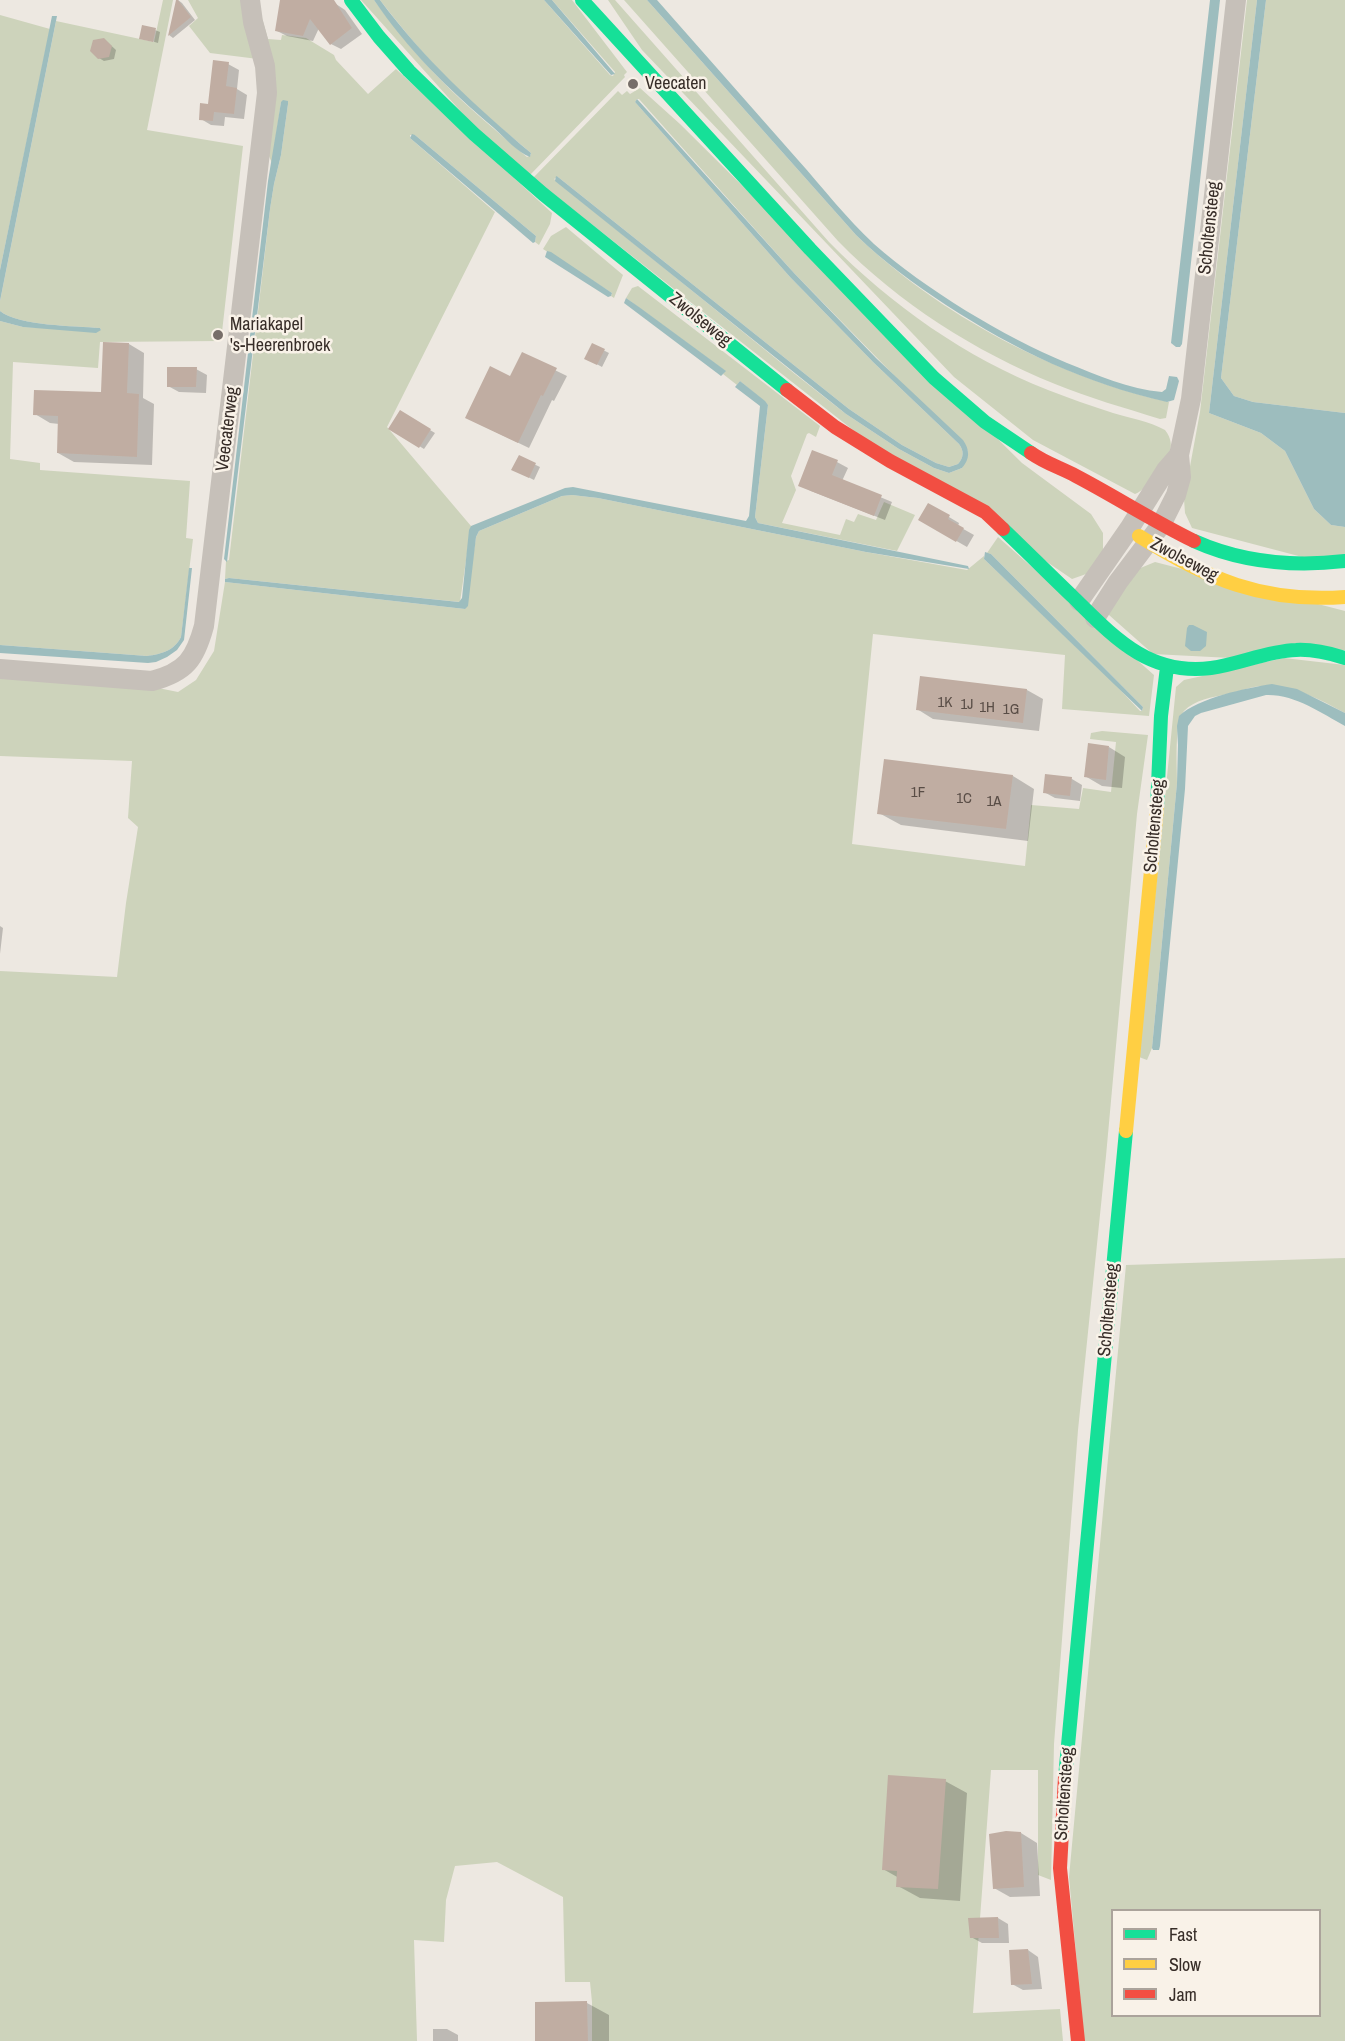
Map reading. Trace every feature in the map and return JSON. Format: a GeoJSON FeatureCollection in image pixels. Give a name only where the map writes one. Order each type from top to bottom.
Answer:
{"type":"FeatureCollection","features":[{"type":"Feature","properties":{"kind":"street","name":"Veecaterweg"},"geometry":{"type":"LineString","coordinates":[[0,669],[152,681],[170,676],[183,668],[199,646],[204,626],[267,93],[265,66],[253,22],[250,0]]}},
{"type":"Feature","properties":{"kind":"street","name":"Zwolseweg"},"geometry":{"type":"LineString","coordinates":[[351,0],[387,47],[440,105],[526,182],[836,427],[897,466],[985,512],[1078,601]]}},
{"type":"Feature","properties":{"kind":"street","name":"Zwolseweg"},"geometry":{"type":"LineString","coordinates":[[582,0],[810,249],[934,378],[985,422],[1047,464],[1074,475],[1149,542],[1207,574],[1254,592],[1310,600],[1345,597]]}},
{"type":"Feature","properties":{"kind":"street","name":"Scholtensteeg"},"geometry":{"type":"LineString","coordinates":[[1095,618],[1118,582],[1161,525],[1176,495],[1180,477],[1179,455],[1191,399],[1236,0]]}},
{"type":"Feature","properties":{"kind":"street","name":"Scholtensteeg"},"geometry":{"type":"LineString","coordinates":[[1078,601],[1129,522],[1179,455]]}},
{"type":"Feature","properties":{"kind":"street","name":"Zwolseweg"},"geometry":{"type":"LineString","coordinates":[[1047,464],[1063,486]]}},
{"type":"Feature","properties":{"kind":"street","name":"Zwolseweg"},"geometry":{"type":"LineString","coordinates":[[1129,522],[1161,525],[1212,549],[1248,559],[1312,565],[1345,561]]}},
{"type":"Feature","properties":{"kind":"street"},"geometry":{"type":"LineString","coordinates":[[1078,601],[1131,651],[1158,665],[1167,667],[1188,669],[1224,666],[1292,650],[1321,651],[1345,658]]}},
{"type":"Feature","properties":{"kind":"street","name":"Scholtensteeg"},"geometry":{"type":"LineString","coordinates":[[1078,2041],[1060,1868],[1065,1773],[1158,794],[1161,716],[1167,667]]}},
{"type":"Feature","properties":{"kind":"green space"},"geometry":{"type":"Polygon","coordinates":[[[163,0],[173,0],[147,130],[243,146],[221,341],[100,342],[98,368],[13,362],[10,459],[40,463],[40,470],[190,481],[186,538],[193,539],[181,637],[171,649],[147,656],[0,645],[0,321],[23,327],[101,330],[100,328],[20,320],[0,311],[0,301],[56,21],[154,42],[163,0]]]}},
{"type":"Feature","properties":{"kind":"green space"},"geometry":{"type":"Polygon","coordinates":[[[188,0],[244,0],[258,59],[210,53],[189,26],[198,18],[188,0]]]}},
{"type":"Feature","properties":{"kind":"green space"},"geometry":{"type":"Polygon","coordinates":[[[361,0],[374,0],[406,42],[442,81],[527,157],[531,153],[455,87],[400,26],[380,0],[544,0],[613,76],[615,72],[552,0],[572,0],[627,72],[625,77],[530,175],[481,134],[361,0]]]}},
{"type":"Feature","properties":{"kind":"green space"},"geometry":{"type":"Polygon","coordinates":[[[608,0],[615,0],[829,242],[904,308],[959,346],[1018,377],[1080,402],[1165,430],[1171,443],[1169,455],[1145,487],[1135,494],[1033,440],[954,377],[642,50],[608,0]]]}},
{"type":"Feature","properties":{"kind":"green space"},"geometry":{"type":"Polygon","coordinates":[[[624,0],[647,0],[856,235],[924,291],[1002,339],[1043,359],[1085,377],[1169,402],[1166,418],[1160,419],[1094,398],[1025,371],[939,324],[887,285],[838,241],[624,0]]]}},
{"type":"Feature","properties":{"kind":"green space"},"geometry":{"type":"Polygon","coordinates":[[[1247,0],[1257,0],[1209,413],[1261,433],[1285,451],[1314,509],[1331,525],[1345,527],[1345,556],[1310,559],[1192,528],[1185,513],[1184,499],[1200,412],[1247,0]]]}},
{"type":"Feature","properties":{"kind":"green space"},"geometry":{"type":"Polygon","coordinates":[[[1266,0],[1345,0],[1345,413],[1253,402],[1234,396],[1221,378],[1266,0]]]}},
{"type":"Feature","properties":{"kind":"green space"},"geometry":{"type":"Polygon","coordinates":[[[258,4],[268,39],[281,40],[282,35],[306,38],[334,55],[368,94],[396,69],[552,213],[550,224],[539,245],[535,242],[536,236],[415,135],[410,135],[410,138],[495,212],[387,427],[471,526],[460,602],[225,579],[270,209],[288,104],[287,101],[281,102],[272,163],[264,145],[258,4]]]}},
{"type":"Feature","properties":{"kind":"green space"},"geometry":{"type":"Polygon","coordinates":[[[0,15],[50,29],[0,270],[0,15]]]}},
{"type":"Feature","properties":{"kind":"green space"},"geometry":{"type":"Polygon","coordinates":[[[640,88],[680,124],[1022,463],[1091,514],[1103,533],[1103,550],[1089,573],[1072,579],[853,430],[533,178],[618,91],[622,95],[627,91],[630,94],[640,88]],[[639,99],[635,102],[790,277],[873,362],[959,444],[963,454],[958,464],[949,467],[936,463],[902,445],[849,409],[558,177],[554,179],[846,414],[899,449],[934,468],[949,473],[962,468],[968,451],[794,273],[639,99]]]}},
{"type":"Feature","properties":{"kind":"green space"},"geometry":{"type":"Polygon","coordinates":[[[566,227],[623,275],[614,298],[611,296],[612,293],[543,249],[551,236],[566,227]]]}},
{"type":"Feature","properties":{"kind":"green space"},"geometry":{"type":"Polygon","coordinates":[[[638,286],[820,426],[816,437],[807,434],[791,476],[796,490],[782,523],[840,535],[846,519],[854,522],[858,514],[876,520],[884,502],[915,515],[897,551],[758,523],[755,517],[768,405],[740,381],[737,385],[723,374],[725,371],[626,298],[632,288],[638,286]]]}},
{"type":"Feature","properties":{"kind":"green space"},"geometry":{"type":"Polygon","coordinates":[[[562,496],[598,498],[967,570],[984,556],[984,559],[1142,711],[1143,707],[991,554],[987,553],[998,537],[1154,675],[1149,716],[1062,709],[1065,655],[873,634],[852,844],[1025,866],[1031,805],[1079,809],[1083,788],[1111,792],[1116,742],[1090,739],[1091,733],[1102,731],[1148,735],[1137,814],[1078,1430],[1054,1744],[1051,1880],[1038,1875],[1038,1770],[991,1770],[973,2013],[1060,2009],[1063,2041],[592,2041],[590,1982],[565,1982],[563,1897],[497,1862],[455,1866],[446,1900],[444,1942],[414,1940],[417,2041],[0,2041],[0,971],[117,977],[138,827],[128,818],[132,761],[0,756],[0,676],[153,687],[178,692],[196,680],[214,651],[225,582],[465,609],[476,537],[479,531],[562,496]]]}},
{"type":"Feature","properties":{"kind":"green space"},"geometry":{"type":"Polygon","coordinates":[[[1155,562],[1345,611],[1345,650],[1231,658],[1153,654],[1109,615],[1109,609],[1138,569],[1155,562]]]}},
{"type":"Feature","properties":{"kind":"green space"},"geometry":{"type":"Polygon","coordinates":[[[1284,658],[1345,665],[1345,713],[1296,690],[1263,686],[1198,702],[1188,707],[1181,717],[1152,1048],[1147,1060],[1139,1057],[1176,687],[1184,680],[1284,658]]]}},
{"type":"Feature","properties":{"kind":"green space"},"geometry":{"type":"Polygon","coordinates":[[[1345,1258],[1345,2041],[1084,2041],[1069,1877],[1126,1265],[1345,1258]]]}},
{"type":"Feature","properties":{"kind":"water"},"geometry":{"type":"Polygon","coordinates":[[[374,0],[380,0],[432,62],[490,118],[531,153],[530,157],[520,152],[445,84],[400,35],[374,0]]]}},
{"type":"Feature","properties":{"kind":"water"},"geometry":{"type":"Polygon","coordinates":[[[544,0],[552,0],[615,74],[611,75],[544,0]]]}},
{"type":"Feature","properties":{"kind":"water"},"geometry":{"type":"Polygon","coordinates":[[[647,0],[657,0],[845,214],[894,261],[966,311],[1017,340],[1067,363],[1125,385],[1162,392],[1166,389],[1169,376],[1177,377],[1179,381],[1174,400],[1167,402],[1137,394],[1052,364],[972,322],[900,272],[856,235],[647,0]]]}},
{"type":"Feature","properties":{"kind":"water"},"geometry":{"type":"Polygon","coordinates":[[[1210,0],[1220,0],[1182,344],[1176,347],[1171,343],[1210,0]]]}},
{"type":"Feature","properties":{"kind":"water"},"geometry":{"type":"Polygon","coordinates":[[[1257,0],[1266,0],[1221,378],[1234,396],[1253,402],[1345,413],[1345,527],[1331,525],[1314,509],[1285,451],[1261,433],[1209,413],[1257,0]]]}},
{"type":"Feature","properties":{"kind":"water"},"geometry":{"type":"Polygon","coordinates":[[[52,16],[57,16],[0,301],[0,270],[52,16]]]}},
{"type":"Feature","properties":{"kind":"water"},"geometry":{"type":"Polygon","coordinates":[[[637,99],[794,273],[876,358],[963,440],[968,454],[967,461],[962,468],[949,473],[934,468],[899,449],[846,414],[555,181],[556,176],[849,409],[902,445],[936,463],[949,467],[958,464],[963,454],[959,444],[873,362],[790,277],[635,102],[637,99]]]}},
{"type":"Feature","properties":{"kind":"water"},"geometry":{"type":"Polygon","coordinates":[[[283,100],[288,101],[288,104],[270,209],[227,562],[224,559],[268,181],[283,100]]]}},
{"type":"Feature","properties":{"kind":"water"},"geometry":{"type":"Polygon","coordinates":[[[412,134],[536,236],[535,242],[533,243],[410,138],[412,134]]]}},
{"type":"Feature","properties":{"kind":"water"},"geometry":{"type":"Polygon","coordinates":[[[547,251],[612,293],[611,296],[608,297],[545,257],[547,251]]]}},
{"type":"Feature","properties":{"kind":"water"},"geometry":{"type":"Polygon","coordinates":[[[626,298],[726,371],[721,376],[624,303],[626,298]]]}},
{"type":"Feature","properties":{"kind":"water"},"geometry":{"type":"Polygon","coordinates":[[[0,311],[20,320],[100,328],[101,330],[96,333],[23,327],[0,321],[0,311]]]}},
{"type":"Feature","properties":{"kind":"water"},"geometry":{"type":"Polygon","coordinates":[[[740,381],[768,405],[755,517],[758,523],[968,566],[969,569],[866,552],[598,498],[572,495],[562,496],[479,531],[476,537],[468,606],[465,609],[225,582],[225,579],[229,578],[459,602],[462,598],[471,526],[565,488],[573,487],[746,521],[749,516],[760,406],[735,387],[740,381]]]}},
{"type":"Feature","properties":{"kind":"water"},"geometry":{"type":"Polygon","coordinates":[[[985,552],[991,554],[1143,707],[1142,711],[984,559],[985,552]]]}},
{"type":"Feature","properties":{"kind":"water"},"geometry":{"type":"Polygon","coordinates":[[[189,568],[192,568],[184,640],[177,650],[156,662],[0,653],[0,645],[147,656],[167,651],[175,646],[181,637],[189,568]]]}},
{"type":"Feature","properties":{"kind":"water"},"geometry":{"type":"Polygon","coordinates":[[[1193,625],[1207,632],[1206,646],[1200,651],[1191,651],[1185,646],[1187,628],[1193,625]]]}},
{"type":"Feature","properties":{"kind":"water"},"geometry":{"type":"Polygon","coordinates":[[[1272,684],[1297,689],[1345,713],[1345,726],[1297,701],[1266,695],[1201,713],[1195,716],[1188,726],[1185,789],[1160,1046],[1159,1050],[1153,1050],[1177,783],[1179,716],[1210,699],[1272,684]]]}},
{"type":"Feature","properties":{"kind":"building"},"geometry":{"type":"Polygon","coordinates":[[[176,0],[191,17],[168,36],[176,0]]]}},
{"type":"Feature","properties":{"kind":"building"},"geometry":{"type":"Polygon","coordinates":[[[280,0],[334,0],[352,28],[330,45],[310,19],[303,36],[275,31],[280,0]]]}},
{"type":"Feature","properties":{"kind":"building"},"geometry":{"type":"Polygon","coordinates":[[[142,25],[156,28],[153,42],[139,39],[142,25]]]}},
{"type":"Feature","properties":{"kind":"building"},"geometry":{"type":"Polygon","coordinates":[[[104,38],[112,46],[109,57],[98,59],[90,51],[93,40],[104,38]]]}},
{"type":"Feature","properties":{"kind":"building"},"geometry":{"type":"Polygon","coordinates":[[[213,60],[229,62],[226,86],[237,88],[234,114],[214,112],[213,121],[199,120],[200,103],[208,104],[213,60]]]}},
{"type":"Feature","properties":{"kind":"building"},"geometry":{"type":"Polygon","coordinates":[[[103,342],[129,343],[127,393],[139,394],[137,457],[57,453],[58,416],[33,415],[34,390],[101,392],[103,342]]]}},
{"type":"Feature","properties":{"kind":"building"},"geometry":{"type":"Polygon","coordinates":[[[592,343],[605,349],[597,365],[584,359],[592,343]]]}},
{"type":"Feature","properties":{"kind":"building"},"geometry":{"type":"Polygon","coordinates":[[[522,352],[557,368],[518,443],[465,418],[490,366],[510,376],[522,352]]]}},
{"type":"Feature","properties":{"kind":"building"},"geometry":{"type":"Polygon","coordinates":[[[167,367],[197,367],[196,387],[167,387],[167,367]]]}},
{"type":"Feature","properties":{"kind":"building"},"geometry":{"type":"Polygon","coordinates":[[[400,410],[431,429],[419,448],[388,429],[400,410]]]}},
{"type":"Feature","properties":{"kind":"building"},"geometry":{"type":"Polygon","coordinates":[[[812,450],[838,460],[832,475],[882,495],[874,516],[798,486],[812,450]]]}},
{"type":"Feature","properties":{"kind":"building"},"geometry":{"type":"Polygon","coordinates":[[[519,455],[536,463],[529,478],[511,470],[519,455]]]}},
{"type":"Feature","properties":{"kind":"building"},"geometry":{"type":"Polygon","coordinates":[[[928,503],[950,515],[948,519],[964,528],[956,542],[918,520],[928,503]]]}},
{"type":"Feature","properties":{"kind":"building"},"geometry":{"type":"Polygon","coordinates":[[[920,676],[1027,689],[1023,723],[916,710],[920,676]]]}},
{"type":"Feature","properties":{"kind":"building"},"geometry":{"type":"Polygon","coordinates":[[[1088,743],[1109,746],[1106,780],[1084,777],[1088,743]]]}},
{"type":"Feature","properties":{"kind":"building"},"geometry":{"type":"Polygon","coordinates":[[[884,759],[1013,775],[1006,829],[877,814],[884,759]]]}},
{"type":"Feature","properties":{"kind":"building"},"geometry":{"type":"Polygon","coordinates":[[[1045,774],[1072,777],[1070,796],[1043,793],[1045,774]]]}},
{"type":"Feature","properties":{"kind":"building"},"geometry":{"type":"Polygon","coordinates":[[[888,1775],[946,1779],[938,1889],[896,1887],[897,1871],[882,1870],[888,1775]]]}},
{"type":"Feature","properties":{"kind":"building"},"geometry":{"type":"Polygon","coordinates":[[[1006,1831],[1021,1832],[1024,1887],[993,1889],[989,1834],[1006,1831]]]}},
{"type":"Feature","properties":{"kind":"building"},"geometry":{"type":"Polygon","coordinates":[[[998,1917],[999,1938],[970,1938],[968,1918],[998,1917]]]}},
{"type":"Feature","properties":{"kind":"building"},"geometry":{"type":"Polygon","coordinates":[[[1028,1949],[1032,1984],[1011,1985],[1009,1950],[1028,1949]]]}},
{"type":"Feature","properties":{"kind":"building"},"geometry":{"type":"Polygon","coordinates":[[[587,2001],[588,2041],[535,2041],[535,2002],[587,2001]]]}},
{"type":"Feature","properties":{"kind":"traffic: fast"},"geometry":{"type":"LineString","coordinates":[[351,0],[409,71],[474,134],[543,194],[787,390]]}},
{"type":"Feature","properties":{"kind":"traffic: fast"},"geometry":{"type":"LineString","coordinates":[[582,0],[810,249],[934,378],[985,422],[1031,453]]}},
{"type":"Feature","properties":{"kind":"traffic: fast"},"geometry":{"type":"LineString","coordinates":[[1003,529],[1117,638],[1133,650],[1168,666],[1189,669],[1211,668],[1296,650],[1309,650],[1345,658]]}},
{"type":"Feature","properties":{"kind":"traffic: fast"},"geometry":{"type":"LineString","coordinates":[[1194,541],[1231,554],[1268,562],[1306,564],[1345,561]]}},
{"type":"Feature","properties":{"kind":"traffic: fast"},"geometry":{"type":"LineString","coordinates":[[1157,808],[1161,716],[1167,667]]}},
{"type":"Feature","properties":{"kind":"traffic: fast"},"geometry":{"type":"LineString","coordinates":[[1065,1777],[1126,1131]]}},
{"type":"Feature","properties":{"kind":"traffic: slow"},"geometry":{"type":"LineString","coordinates":[[1139,536],[1188,565],[1237,585],[1288,596],[1345,597]]}},
{"type":"Feature","properties":{"kind":"traffic: slow"},"geometry":{"type":"LineString","coordinates":[[1126,1131],[1157,808]]}},
{"type":"Feature","properties":{"kind":"traffic: jam"},"geometry":{"type":"LineString","coordinates":[[787,390],[835,427],[890,461],[985,512],[1003,529]]}},
{"type":"Feature","properties":{"kind":"traffic: jam"},"geometry":{"type":"LineString","coordinates":[[1031,453],[1194,541]]}},
{"type":"Feature","properties":{"kind":"traffic: jam"},"geometry":{"type":"LineString","coordinates":[[1065,1777],[1060,1868],[1078,2041]]}},
{"type":"Feature","properties":{"kind":"place","name":"Veecaten"},"geometry":{"type":"Point","coordinates":[633,84]}},
{"type":"Feature","properties":{"kind":"place","name":"Mariakapel 's-Heerenbroek"},"geometry":{"type":"Point","coordinates":[218,335]}}]}
